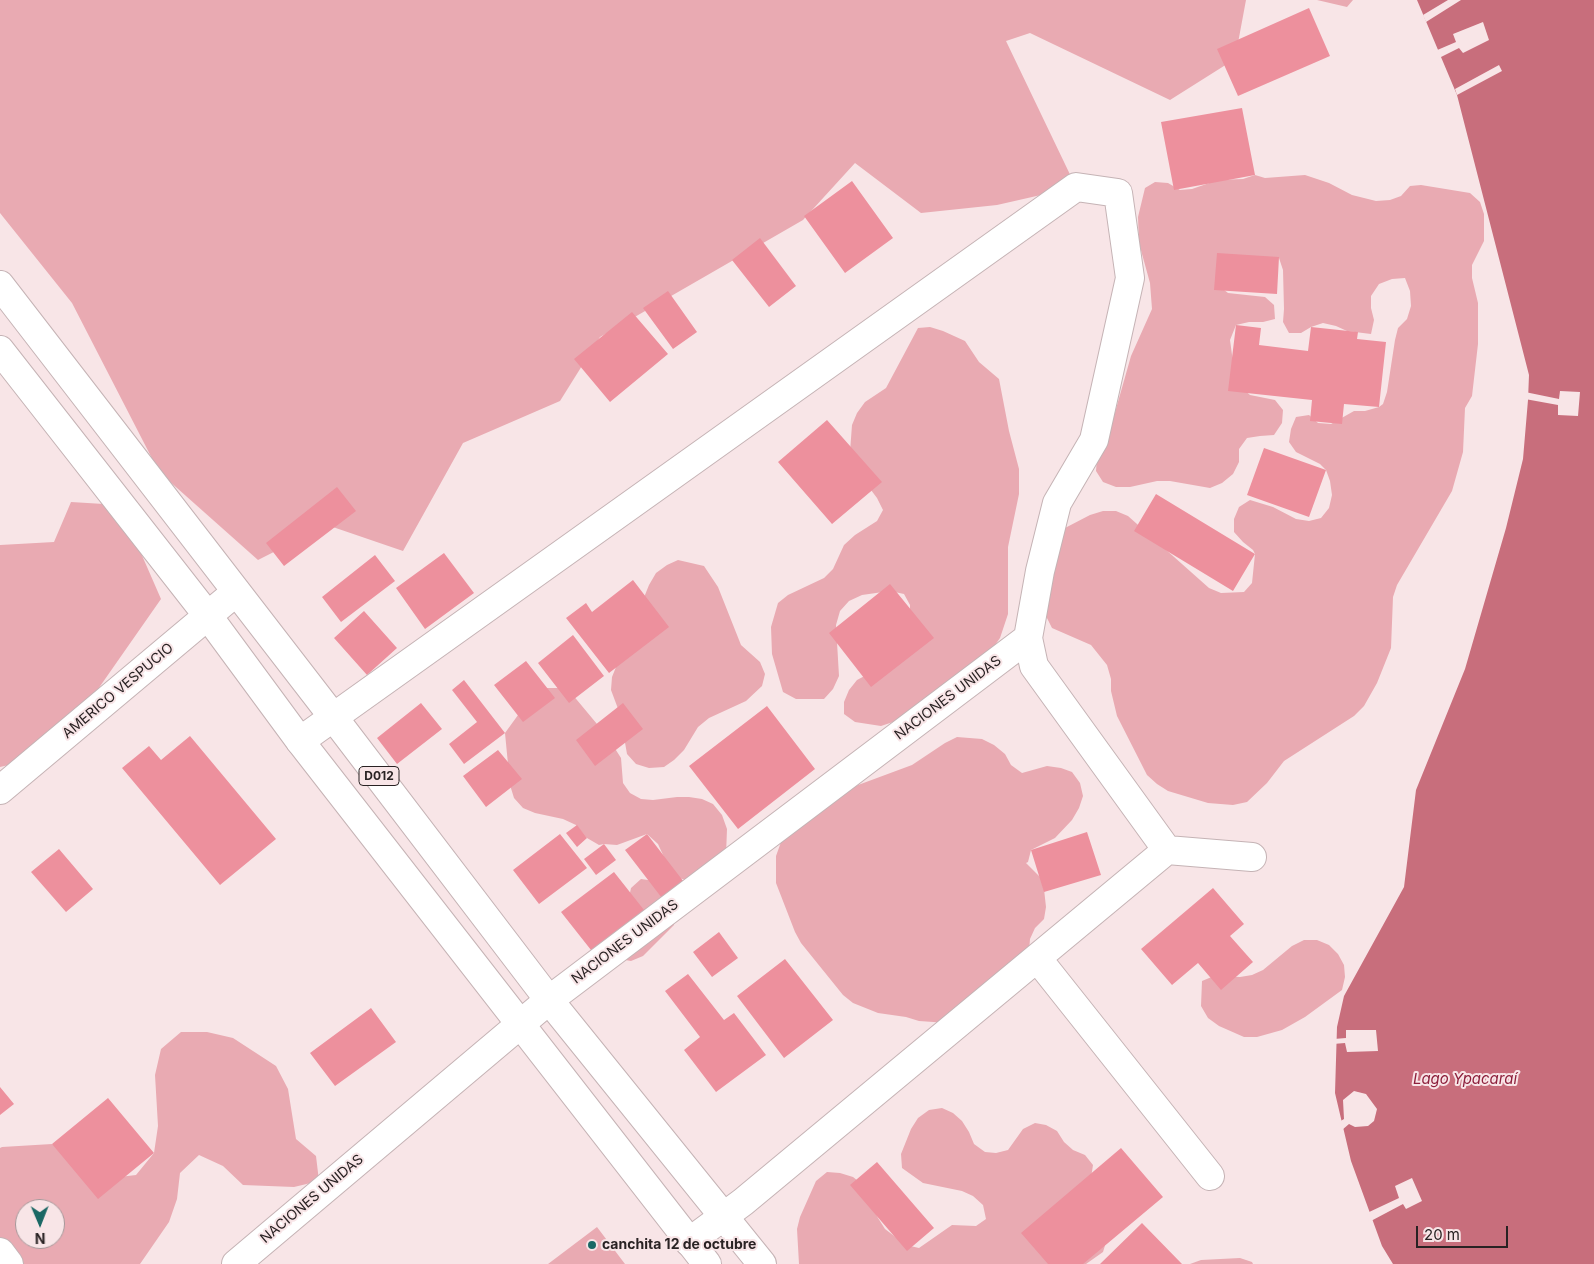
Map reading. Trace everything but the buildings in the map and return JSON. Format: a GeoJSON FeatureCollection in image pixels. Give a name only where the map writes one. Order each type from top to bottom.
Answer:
{"type":"FeatureCollection","features":[{"type":"Feature","properties":{"kind":"street"},"geometry":{"type":"LineString","coordinates":[[300,741],[1076,187],[1118,193],[1130,278],[1094,440],[1057,503],[1040,571],[1028,638],[1034,666],[1167,850]]}},
{"type":"Feature","properties":{"kind":"street","name":"D012"},"geometry":{"type":"LineString","coordinates":[[0,285],[549,1000],[762,1264]]}},
{"type":"Feature","properties":{"kind":"street","name":"D012"},"geometry":{"type":"LineString","coordinates":[[0,350],[208,616],[300,741],[707,1264]]}},
{"type":"Feature","properties":{"kind":"street","name":"AMERICO VESPUCIO"},"geometry":{"type":"LineString","coordinates":[[0,790],[236,592]]}},
{"type":"Feature","properties":{"kind":"street","name":"NACIONES UNIDAS"},"geometry":{"type":"LineString","coordinates":[[236,1264],[549,1000],[1028,638]]}},
{"type":"Feature","properties":{"kind":"street"},"geometry":{"type":"LineString","coordinates":[[689,1242],[725,1216],[1167,850],[1252,857]]}},
{"type":"Feature","properties":{"kind":"street"},"geometry":{"type":"LineString","coordinates":[[1037,958],[1210,1176]]}},
{"type":"Feature","properties":{"kind":"street"},"geometry":{"type":"LineString","coordinates":[[0,1252],[9,1264]]}},
{"type":"Feature","properties":{"kind":"shaded area"},"geometry":{"type":"Polygon","coordinates":[[[0,0],[1246,0],[1235,59],[1170,100],[1030,33],[1006,41],[1076,187],[997,205],[921,213],[855,163],[803,220],[600,337],[560,401],[463,443],[403,551],[327,525],[258,560],[159,472],[72,303],[0,213],[0,0]]]}},
{"type":"Feature","properties":{"kind":"shaded area"},"geometry":{"type":"Polygon","coordinates":[[[1317,0],[1353,0],[1347,7],[1317,0]]]}},
{"type":"Feature","properties":{"kind":"shaded area"},"geometry":{"type":"Polygon","coordinates":[[[1255,175],[1265,178],[1305,175],[1329,183],[1352,195],[1376,201],[1390,200],[1401,196],[1410,186],[1421,185],[1470,193],[1480,202],[1484,214],[1484,241],[1472,265],[1472,278],[1478,303],[1478,344],[1472,396],[1465,408],[1463,452],[1452,491],[1397,585],[1393,597],[1391,648],[1377,683],[1364,706],[1354,716],[1284,761],[1267,783],[1247,802],[1233,805],[1208,803],[1168,791],[1147,775],[1117,716],[1107,665],[1091,645],[1052,628],[1045,614],[1057,537],[1065,528],[1090,515],[1103,511],[1116,511],[1128,516],[1209,588],[1221,593],[1244,592],[1252,583],[1255,554],[1234,532],[1234,519],[1239,507],[1250,500],[1273,507],[1296,519],[1309,521],[1321,518],[1329,508],[1332,495],[1326,470],[1320,464],[1296,452],[1289,442],[1291,429],[1296,417],[1309,415],[1318,423],[1331,424],[1354,411],[1365,411],[1383,404],[1387,392],[1398,328],[1407,319],[1411,306],[1410,291],[1405,278],[1392,279],[1379,284],[1371,296],[1374,320],[1371,334],[1347,331],[1323,323],[1301,333],[1289,333],[1283,322],[1283,270],[1279,258],[1246,256],[1218,285],[1228,293],[1265,297],[1274,305],[1275,319],[1236,325],[1230,340],[1235,377],[1241,387],[1250,395],[1275,400],[1283,410],[1282,423],[1274,435],[1247,438],[1239,449],[1239,462],[1233,474],[1222,483],[1210,488],[1170,481],[1157,481],[1130,487],[1116,487],[1103,482],[1096,471],[1097,458],[1112,423],[1131,356],[1152,309],[1150,283],[1139,243],[1138,217],[1145,188],[1155,182],[1168,183],[1180,190],[1192,189],[1218,180],[1243,179],[1255,175]]]}},
{"type":"Feature","properties":{"kind":"shaded area"},"geometry":{"type":"Polygon","coordinates":[[[930,327],[965,341],[979,362],[999,379],[1009,431],[1019,469],[1019,494],[1008,547],[1008,614],[1000,638],[983,662],[896,721],[881,726],[855,722],[844,714],[844,702],[849,690],[857,680],[889,663],[910,632],[910,605],[904,594],[890,591],[862,595],[849,601],[840,611],[836,625],[839,676],[833,689],[824,699],[796,699],[783,692],[772,654],[771,627],[778,603],[788,595],[824,578],[833,569],[844,545],[855,535],[877,521],[883,510],[877,498],[853,466],[850,452],[852,425],[857,413],[865,402],[886,388],[918,328],[930,327]]]}},
{"type":"Feature","properties":{"kind":"shaded area"},"geometry":{"type":"Polygon","coordinates":[[[71,502],[120,505],[161,599],[52,755],[0,767],[0,545],[54,542],[71,502]]]}},
{"type":"Feature","properties":{"kind":"shaded area"},"geometry":{"type":"Polygon","coordinates":[[[678,560],[704,566],[718,587],[741,645],[760,662],[765,674],[762,686],[746,701],[709,718],[698,727],[684,750],[674,760],[664,767],[649,768],[636,764],[627,754],[620,714],[611,690],[612,677],[649,585],[656,573],[678,560]]]}},
{"type":"Feature","properties":{"kind":"shaded area"},"geometry":{"type":"Polygon","coordinates":[[[547,688],[559,688],[572,694],[607,736],[621,758],[623,783],[630,793],[641,799],[689,797],[702,799],[713,804],[722,815],[727,829],[726,855],[691,881],[678,878],[669,868],[658,844],[647,834],[617,845],[599,845],[587,838],[576,825],[563,819],[535,813],[523,808],[514,798],[510,785],[505,733],[526,704],[547,688]]]}},
{"type":"Feature","properties":{"kind":"shaded area"},"geometry":{"type":"Polygon","coordinates":[[[957,737],[982,739],[994,745],[1005,754],[1011,765],[1022,773],[1047,766],[1072,772],[1080,783],[1083,796],[1072,820],[1055,838],[1031,850],[1028,862],[1026,863],[1043,880],[1046,907],[1044,919],[1035,928],[1030,939],[1027,977],[948,1023],[919,1021],[878,1013],[853,1003],[843,995],[801,943],[776,883],[776,856],[785,831],[850,788],[912,765],[957,737]]]}},
{"type":"Feature","properties":{"kind":"shaded area"},"geometry":{"type":"Polygon","coordinates":[[[641,879],[655,881],[675,913],[674,925],[643,956],[631,961],[603,956],[591,950],[597,935],[626,912],[631,888],[641,879]]]}},
{"type":"Feature","properties":{"kind":"shaded area"},"geometry":{"type":"Polygon","coordinates":[[[1304,940],[1317,940],[1329,945],[1338,954],[1344,965],[1345,977],[1342,990],[1305,1017],[1282,1030],[1257,1037],[1244,1037],[1219,1026],[1208,1018],[1201,1006],[1202,981],[1214,976],[1240,977],[1252,975],[1263,970],[1292,946],[1304,940]]]}},
{"type":"Feature","properties":{"kind":"shaded area"},"geometry":{"type":"Polygon","coordinates":[[[181,1032],[207,1032],[233,1038],[276,1066],[288,1089],[296,1139],[316,1156],[319,1181],[294,1187],[243,1185],[223,1166],[199,1155],[180,1173],[177,1199],[169,1222],[140,1264],[22,1264],[0,1239],[0,1148],[52,1144],[111,1178],[136,1175],[154,1153],[158,1126],[155,1075],[161,1049],[181,1032]]]}},
{"type":"Feature","properties":{"kind":"shaded area"},"geometry":{"type":"Polygon","coordinates":[[[942,1108],[953,1113],[962,1121],[974,1144],[985,1152],[996,1153],[1008,1150],[1023,1129],[1035,1123],[1046,1125],[1057,1131],[1064,1142],[1073,1150],[1085,1155],[1093,1165],[1091,1178],[1107,1239],[1103,1252],[1086,1264],[799,1264],[797,1229],[800,1217],[816,1181],[827,1172],[853,1177],[862,1184],[885,1229],[906,1245],[919,1248],[952,1225],[976,1226],[986,1219],[983,1205],[973,1196],[962,1191],[923,1183],[902,1168],[901,1154],[911,1129],[918,1118],[929,1110],[942,1108]]]}},
{"type":"Feature","properties":{"kind":"shaded area","name":"canchita 12 de octubre"},"geometry":{"type":"Polygon","coordinates":[[[597,1227],[625,1264],[548,1264],[597,1227]]]}},
{"type":"Feature","properties":{"kind":"shaded area"},"geometry":{"type":"Polygon","coordinates":[[[1240,1258],[1253,1264],[1190,1264],[1201,1260],[1240,1258]]]}},
{"type":"Feature","properties":{"kind":"water","name":"Lago Ypacaraí"},"geometry":{"type":"Polygon","coordinates":[[[1417,0],[1594,0],[1594,1264],[1393,1264],[1382,1246],[1351,1161],[1335,1093],[1337,1027],[1344,996],[1404,887],[1416,790],[1465,669],[1506,528],[1523,459],[1528,400],[1529,375],[1457,95],[1417,0]]]}},
{"type":"Feature","properties":{"kind":"pier"},"geometry":{"type":"Polygon","coordinates":[[[1448,0],[1461,0],[1426,22],[1423,15],[1448,0]]]}},
{"type":"Feature","properties":{"kind":"pier"},"geometry":{"type":"Polygon","coordinates":[[[1483,22],[1489,40],[1463,53],[1459,48],[1439,58],[1435,51],[1456,42],[1453,34],[1483,22]]]}},
{"type":"Feature","properties":{"kind":"pier"},"geometry":{"type":"Polygon","coordinates":[[[1499,65],[1502,71],[1457,95],[1455,89],[1499,65]]]}},
{"type":"Feature","properties":{"kind":"pier"},"geometry":{"type":"Polygon","coordinates":[[[1560,391],[1580,392],[1578,416],[1558,415],[1558,405],[1525,399],[1525,392],[1559,399],[1560,391]]]}},
{"type":"Feature","properties":{"kind":"pier"},"geometry":{"type":"Polygon","coordinates":[[[1346,1030],[1376,1030],[1378,1051],[1347,1052],[1345,1043],[1333,1044],[1334,1039],[1346,1038],[1346,1030]]]}},
{"type":"Feature","properties":{"kind":"pier"},"geometry":{"type":"Polygon","coordinates":[[[1354,1091],[1366,1094],[1377,1109],[1374,1121],[1368,1126],[1355,1127],[1349,1124],[1342,1130],[1339,1122],[1344,1119],[1343,1100],[1354,1091]]]}},
{"type":"Feature","properties":{"kind":"pier"},"geometry":{"type":"Polygon","coordinates":[[[1412,1178],[1422,1201],[1406,1209],[1403,1204],[1369,1222],[1367,1213],[1399,1198],[1395,1186],[1412,1178]]]}},
{"type":"Feature","properties":{"kind":"place","name":"canchita 12 de octubre"},"geometry":{"type":"Point","coordinates":[592,1245]}}]}
